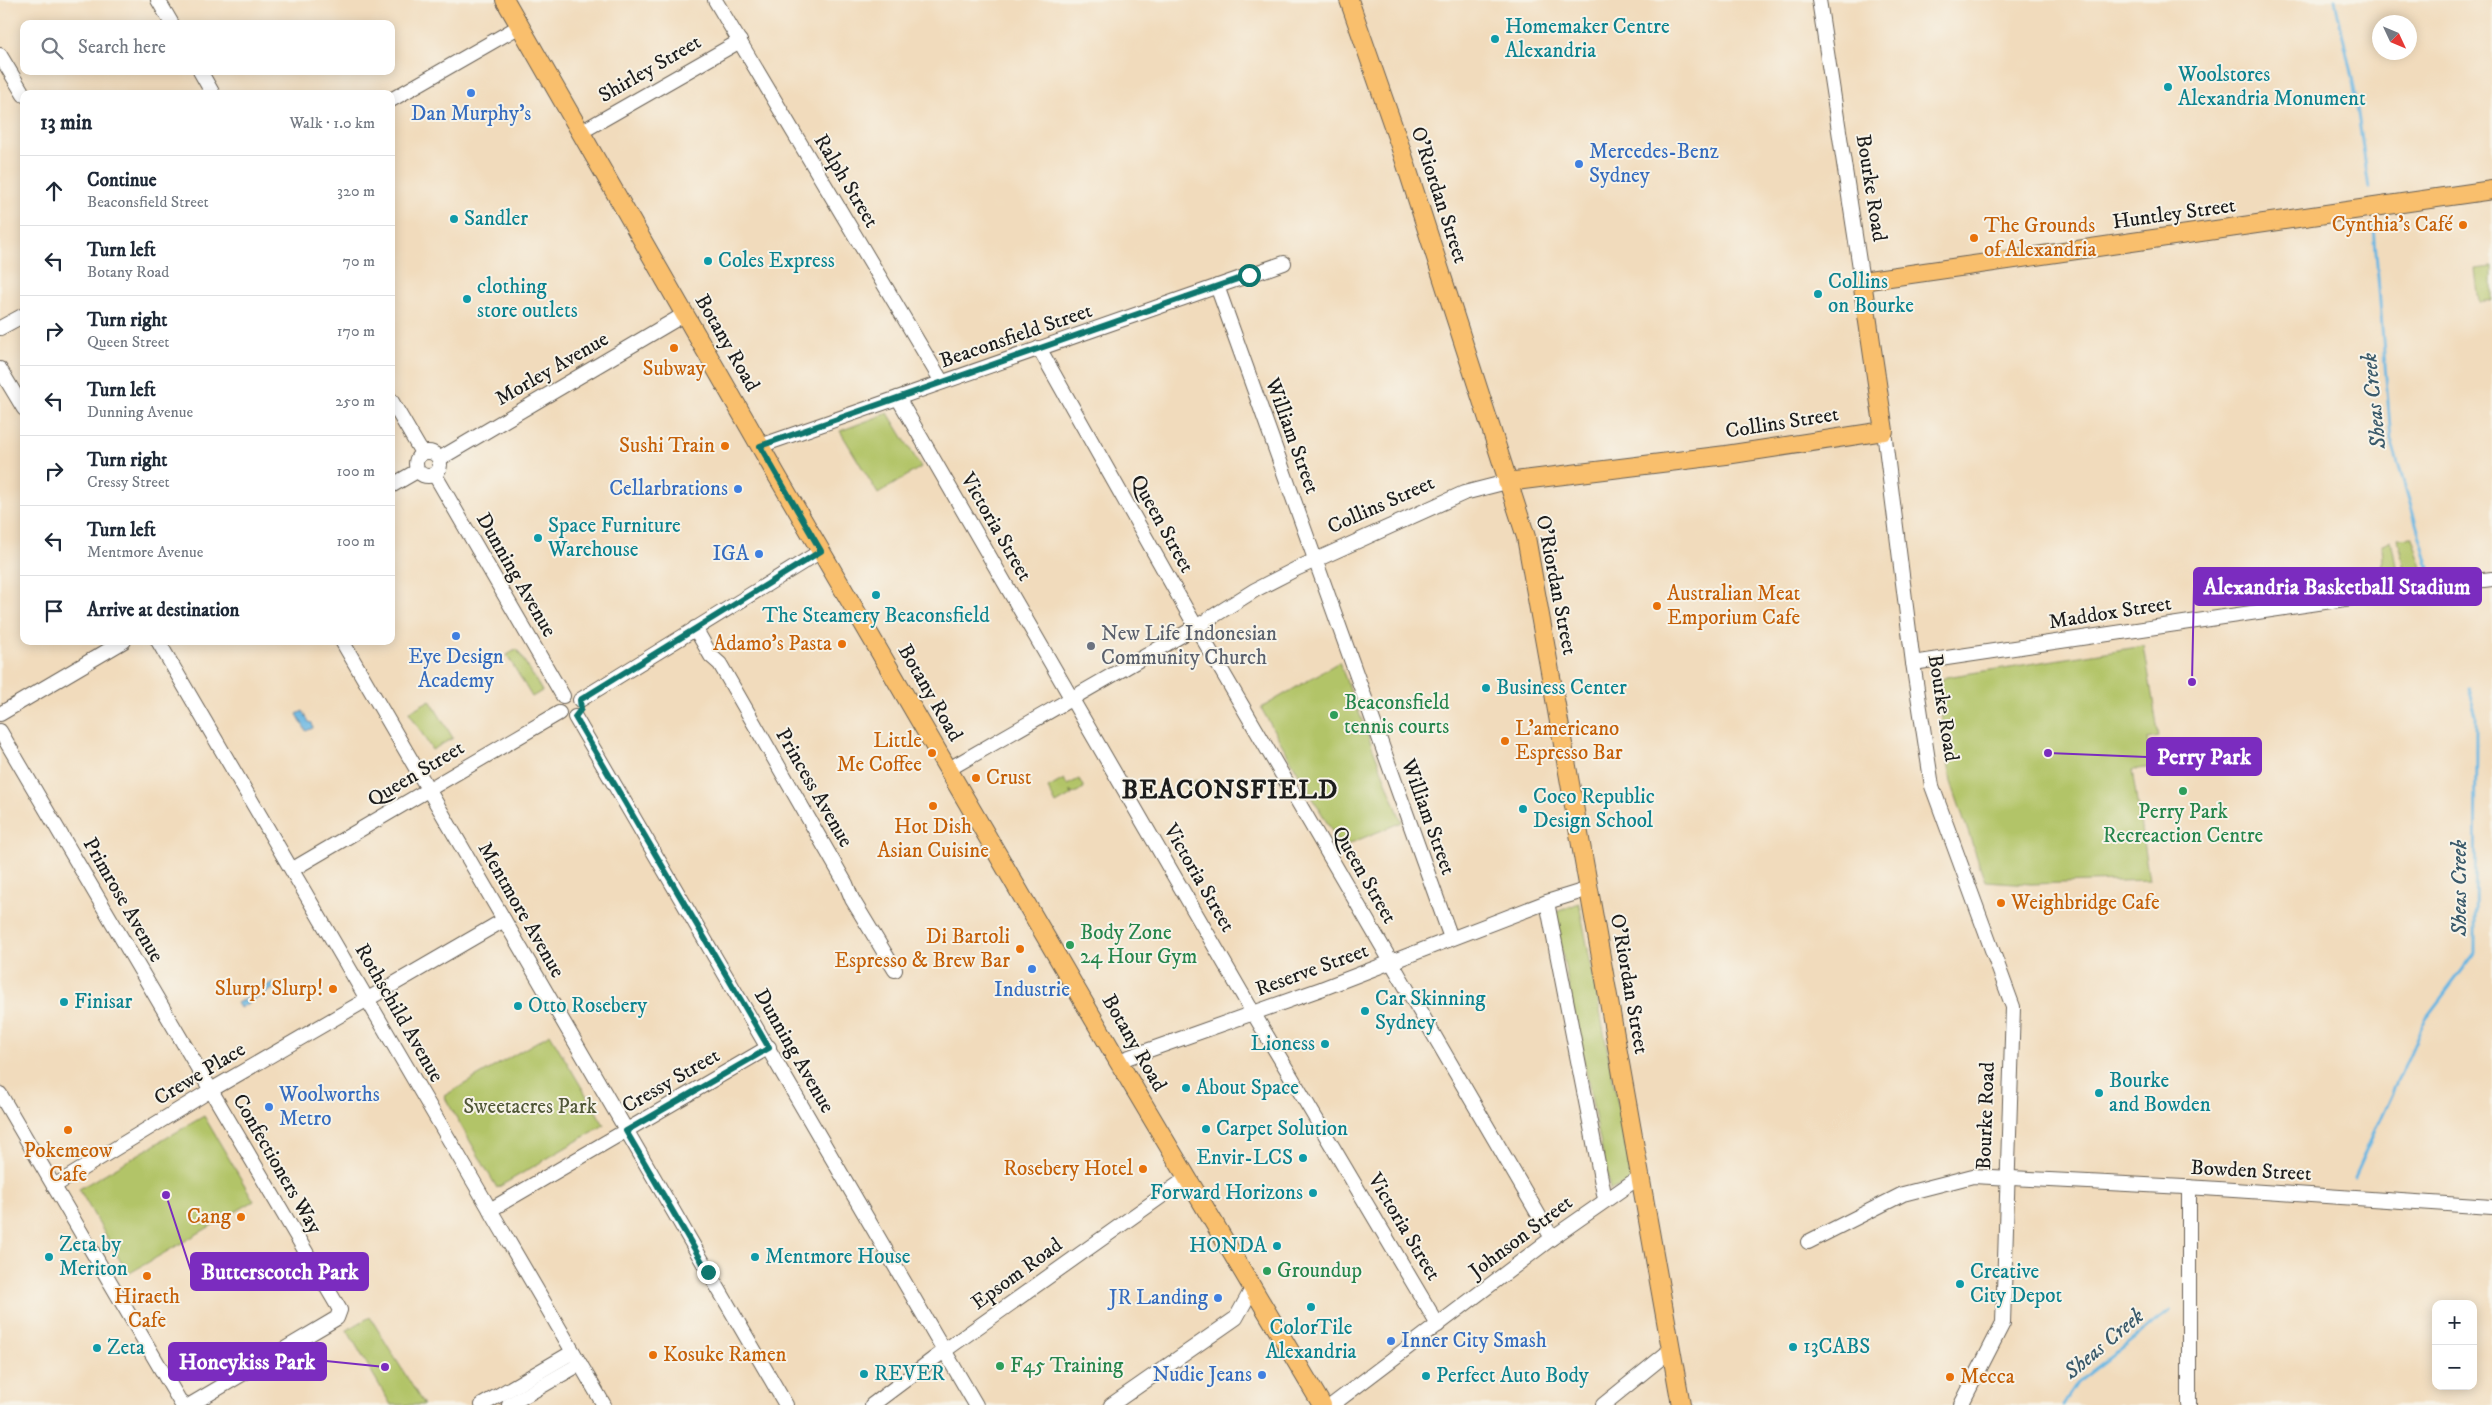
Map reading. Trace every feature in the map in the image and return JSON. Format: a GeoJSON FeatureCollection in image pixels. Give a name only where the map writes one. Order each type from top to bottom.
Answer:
{"type":"FeatureCollection","features":[{"type":"Feature","properties":{"kind":"main road","name":"Botany Road"},"geometry":{"type":"LineString","coordinates":[[505,0],[821,551],[1118,1061],[1322,1405]]}},
{"type":"Feature","properties":{"kind":"main road","name":"O'Riordan Street"},"geometry":{"type":"LineString","coordinates":[[1350,0],[1402,152],[1528,546],[1681,1405]]}},
{"type":"Feature","properties":{"kind":"main road","name":"Huntley Street"},"geometry":{"type":"LineString","coordinates":[[1862,281],[2492,190]]}},
{"type":"Feature","properties":{"kind":"main road","name":"Bourke Road"},"geometry":{"type":"LineString","coordinates":[[1862,281],[1884,431]]}},
{"type":"Feature","properties":{"kind":"main road","name":"Collins Street"},"geometry":{"type":"LineString","coordinates":[[1508,482],[1726,455],[1884,431]]}},
{"type":"Feature","properties":{"kind":"street"},"geometry":{"type":"LineString","coordinates":[[158,0],[170,20]]}},
{"type":"Feature","properties":{"kind":"street","name":"Ralph Street"},"geometry":{"type":"LineString","coordinates":[[715,0],[942,382]]}},
{"type":"Feature","properties":{"kind":"street","name":"Bourke Road"},"geometry":{"type":"LineString","coordinates":[[1819,0],[1862,281]]}},
{"type":"Feature","properties":{"kind":"street"},"geometry":{"type":"LineString","coordinates":[[395,98],[520,26]]}},
{"type":"Feature","properties":{"kind":"street","name":"Shirley Street"},"geometry":{"type":"LineString","coordinates":[[581,132],[740,42]]}},
{"type":"Feature","properties":{"kind":"street"},"geometry":{"type":"LineString","coordinates":[[0,55],[21,90]]}},
{"type":"Feature","properties":{"kind":"street"},"geometry":{"type":"LineString","coordinates":[[202,75],[211,90]]}},
{"type":"Feature","properties":{"kind":"street","name":"Beaconsfield Street"},"geometry":{"type":"LineString","coordinates":[[760,446],[1284,263]]}},
{"type":"Feature","properties":{"kind":"street","name":"William Street"},"geometry":{"type":"LineString","coordinates":[[1217,286],[1451,938]]}},
{"type":"Feature","properties":{"kind":"street","name":"Morley Avenue"},"geometry":{"type":"LineString","coordinates":[[439,458],[685,314]]}},
{"type":"Feature","properties":{"kind":"street"},"geometry":{"type":"LineString","coordinates":[[0,328],[20,316]]}},
{"type":"Feature","properties":{"kind":"street","name":"Queen Street"},"geometry":{"type":"LineString","coordinates":[[1039,348],[1390,963],[1552,1238]]}},
{"type":"Feature","properties":{"kind":"street"},"geometry":{"type":"LineString","coordinates":[[0,369],[20,403]]}},
{"type":"Feature","properties":{"kind":"street","name":"Victoria Street"},"geometry":{"type":"LineString","coordinates":[[898,398],[1253,1012],[1438,1325]]}},
{"type":"Feature","properties":{"kind":"street"},"geometry":{"type":"LineString","coordinates":[[395,407],[422,453]]}},
{"type":"Feature","properties":{"kind":"street","name":"Bourke Road"},"geometry":{"type":"LineString","coordinates":[[1884,431],[1913,663],[1932,786],[2013,1007],[2006,1178],[2004,1323],[1961,1405]]}},
{"type":"Feature","properties":{"kind":"street"},"geometry":{"type":"LineString","coordinates":[[432,452],[439,458],[440,468],[435,475],[423,476],[417,471],[416,461],[422,453],[432,452]]}},
{"type":"Feature","properties":{"kind":"street"},"geometry":{"type":"LineString","coordinates":[[395,484],[417,471]]}},
{"type":"Feature","properties":{"kind":"street","name":"Dunning Avenue"},"geometry":{"type":"LineString","coordinates":[[435,475],[563,696]]}},
{"type":"Feature","properties":{"kind":"street","name":"Collins Street"},"geometry":{"type":"LineString","coordinates":[[949,769],[1255,590],[1315,560],[1464,493],[1508,482]]}},
{"type":"Feature","properties":{"kind":"street"},"geometry":{"type":"LineString","coordinates":[[580,700],[821,551]]}},
{"type":"Feature","properties":{"kind":"street","name":"Maddox Street"},"geometry":{"type":"LineString","coordinates":[[1913,663],[2423,587],[2492,579]]}},
{"type":"Feature","properties":{"kind":"street","name":"Princess Avenue"},"geometry":{"type":"LineString","coordinates":[[695,628],[711,656],[720,664],[846,884],[852,898],[895,970]]}},
{"type":"Feature","properties":{"kind":"street"},"geometry":{"type":"LineString","coordinates":[[0,714],[117,645]]}},
{"type":"Feature","properties":{"kind":"street","name":"Rothschild Avenue"},"geometry":{"type":"LineString","coordinates":[[160,645],[293,869],[604,1405]]}},
{"type":"Feature","properties":{"kind":"street","name":"Mentmore Avenue"},"geometry":{"type":"LineString","coordinates":[[344,645],[786,1405]]}},
{"type":"Feature","properties":{"kind":"street"},"geometry":{"type":"LineString","coordinates":[[570,694],[580,700],[581,709],[575,717],[564,717],[559,713],[558,703],[563,696],[570,694]]}},
{"type":"Feature","properties":{"kind":"street","name":"Queen Street"},"geometry":{"type":"LineString","coordinates":[[293,869],[559,713]]}},
{"type":"Feature","properties":{"kind":"street","name":"Dunning Avenue"},"geometry":{"type":"LineString","coordinates":[[575,717],[976,1405]]}},
{"type":"Feature","properties":{"kind":"street","name":"Primrose Avenue"},"geometry":{"type":"LineString","coordinates":[[0,731],[211,1090]]}},
{"type":"Feature","properties":{"kind":"street","name":"Reserve Street"},"geometry":{"type":"LineString","coordinates":[[1118,1061],[1390,963],[1547,902],[1589,889]]}},
{"type":"Feature","properties":{"kind":"street"},"geometry":{"type":"LineString","coordinates":[[1547,902],[1604,1199]]}},
{"type":"Feature","properties":{"kind":"street","name":"Crewe Place"},"geometry":{"type":"LineString","coordinates":[[54,1186],[211,1090],[504,920]]}},
{"type":"Feature","properties":{"kind":"street","name":"Cressy Street"},"geometry":{"type":"LineString","coordinates":[[490,1210],[769,1048]]}},
{"type":"Feature","properties":{"kind":"street","name":"Confectioners Way"},"geometry":{"type":"LineString","coordinates":[[190,1405],[337,1318],[340,1310],[211,1090]]}},
{"type":"Feature","properties":{"kind":"street"},"geometry":{"type":"LineString","coordinates":[[0,1094],[182,1405]]}},
{"type":"Feature","properties":{"kind":"street","name":"Johnson Street"},"geometry":{"type":"LineString","coordinates":[[1332,1405],[1604,1199],[1641,1176]]}},
{"type":"Feature","properties":{"kind":"street","name":"Bowden Street"},"geometry":{"type":"LineString","coordinates":[[1808,1242],[1903,1194],[1973,1176],[2189,1187],[2492,1207]]}},
{"type":"Feature","properties":{"kind":"street","name":"Epsom Road"},"geometry":{"type":"LineString","coordinates":[[872,1405],[944,1351],[1187,1178]]}},
{"type":"Feature","properties":{"kind":"street"},"geometry":{"type":"LineString","coordinates":[[2189,1187],[2189,1405]]}},
{"type":"Feature","properties":{"kind":"street"},"geometry":{"type":"LineString","coordinates":[[1111,1405],[1236,1318],[1252,1289]]}},
{"type":"Feature","properties":{"kind":"street"},"geometry":{"type":"LineString","coordinates":[[1603,1405],[1672,1349]]}},
{"type":"Feature","properties":{"kind":"street"},"geometry":{"type":"LineString","coordinates":[[482,1405],[530,1393],[576,1358]]}},
{"type":"Feature","properties":{"kind":"street"},"geometry":{"type":"LineString","coordinates":[[508,1398],[576,1358]]}},
{"type":"Feature","properties":{"kind":"green space"},"geometry":{"type":"Polygon","coordinates":[[[2492,267],[2492,300],[2479,302],[2475,269],[2492,267]]]}},
{"type":"Feature","properties":{"kind":"green space"},"geometry":{"type":"Polygon","coordinates":[[[888,413],[921,467],[878,494],[840,431],[888,413]]]}},
{"type":"Feature","properties":{"kind":"green space"},"geometry":{"type":"Polygon","coordinates":[[[2412,537],[2424,572],[2409,574],[2404,570],[2398,538],[2412,537]]]}},
{"type":"Feature","properties":{"kind":"green space"},"geometry":{"type":"Polygon","coordinates":[[[2391,540],[2397,571],[2394,576],[2348,582],[2361,572],[2372,572],[2381,566],[2383,560],[2382,545],[2391,540]]]}},
{"type":"Feature","properties":{"kind":"green space"},"geometry":{"type":"Polygon","coordinates":[[[2144,646],[2159,737],[2148,739],[2152,767],[2132,770],[2149,880],[2031,884],[1985,881],[1951,782],[1937,683],[1946,677],[2144,646]]]}},
{"type":"Feature","properties":{"kind":"green space"},"geometry":{"type":"Polygon","coordinates":[[[517,649],[542,691],[532,697],[507,655],[517,649]]]}},
{"type":"Feature","properties":{"kind":"green space"},"geometry":{"type":"Polygon","coordinates":[[[1339,662],[1402,822],[1341,847],[1261,708],[1339,662]]]}},
{"type":"Feature","properties":{"kind":"green space"},"geometry":{"type":"Polygon","coordinates":[[[430,700],[453,738],[432,750],[409,712],[430,700]]]}},
{"type":"Feature","properties":{"kind":"green space"},"geometry":{"type":"Polygon","coordinates":[[[1064,779],[1067,785],[1079,779],[1084,788],[1073,794],[1070,791],[1072,795],[1056,804],[1048,788],[1064,779]]]}},
{"type":"Feature","properties":{"kind":"green space"},"geometry":{"type":"Polygon","coordinates":[[[1196,780],[1199,787],[1188,793],[1185,786],[1196,780]]]}},
{"type":"Feature","properties":{"kind":"green space"},"geometry":{"type":"Polygon","coordinates":[[[1579,903],[1633,1182],[1610,1190],[1554,913],[1579,903]]]}},
{"type":"Feature","properties":{"kind":"green space","name":"Sweetacres Park"},"geometry":{"type":"Polygon","coordinates":[[[550,1034],[604,1125],[497,1188],[444,1096],[550,1034]]]}},
{"type":"Feature","properties":{"kind":"green space"},"geometry":{"type":"Polygon","coordinates":[[[204,1116],[254,1201],[128,1274],[79,1189],[204,1116]]]}},
{"type":"Feature","properties":{"kind":"green space"},"geometry":{"type":"Polygon","coordinates":[[[370,1317],[424,1405],[391,1405],[347,1330],[370,1317]]]}},
{"type":"Feature","properties":{"kind":"water"},"geometry":{"type":"Polygon","coordinates":[[[303,711],[309,722],[312,723],[313,728],[306,731],[297,714],[303,711]]]}},
{"type":"Feature","properties":{"kind":"water"},"geometry":{"type":"Polygon","coordinates":[[[273,982],[276,987],[240,1008],[237,1003],[273,982]]]}},
{"type":"Feature","properties":{"kind":"waterway","name":"Sheas Creek"},"geometry":{"type":"LineString","coordinates":[[2335,0],[2354,87],[2369,188]]}},
{"type":"Feature","properties":{"kind":"waterway","name":"Sheas Creek"},"geometry":{"type":"LineString","coordinates":[[2374,227],[2391,440],[2429,567]]}},
{"type":"Feature","properties":{"kind":"waterway","name":"Sheas Creek"},"geometry":{"type":"LineString","coordinates":[[2354,1177],[2426,1018],[2475,953],[2476,716],[2468,689]]}},
{"type":"Feature","properties":{"kind":"waterway","name":"Sheas Creek"},"geometry":{"type":"LineString","coordinates":[[2063,1405],[2077,1383],[2169,1311]]}},
{"type":"Feature","properties":{"kind":"place","name":"Homemaker Centre Alexandria"},"geometry":{"type":"Point","coordinates":[1495,39]}},
{"type":"Feature","properties":{"kind":"place","name":"Woolstores Alexandria Monument"},"geometry":{"type":"Point","coordinates":[2168,87]}},
{"type":"Feature","properties":{"kind":"place","name":"Dan Murphy's"},"geometry":{"type":"Point","coordinates":[471,93]}},
{"type":"Feature","properties":{"kind":"place","name":"Mercedes-Benz Sydney"},"geometry":{"type":"Point","coordinates":[1579,164]}},
{"type":"Feature","properties":{"kind":"place","name":"Sandler"},"geometry":{"type":"Point","coordinates":[454,219]}},
{"type":"Feature","properties":{"kind":"place","name":"Cynthia's Café"},"geometry":{"type":"Point","coordinates":[2463,225]}},
{"type":"Feature","properties":{"kind":"place","name":"The Grounds of Alexandria"},"geometry":{"type":"Point","coordinates":[1974,238]}},
{"type":"Feature","properties":{"kind":"place","name":"Coles Express"},"geometry":{"type":"Point","coordinates":[708,261]}},
{"type":"Feature","properties":{"kind":"place","name":"Collins on Bourke"},"geometry":{"type":"Point","coordinates":[1818,294]}},
{"type":"Feature","properties":{"kind":"place","name":"clothing store outlets"},"geometry":{"type":"Point","coordinates":[467,299]}},
{"type":"Feature","properties":{"kind":"place","name":"Subway"},"geometry":{"type":"Point","coordinates":[674,348]}},
{"type":"Feature","properties":{"kind":"place","name":"Sushi Train"},"geometry":{"type":"Point","coordinates":[725,446]}},
{"type":"Feature","properties":{"kind":"place","name":"Cellarbrations"},"geometry":{"type":"Point","coordinates":[738,489]}},
{"type":"Feature","properties":{"kind":"place","name":"Space Furniture Warehouse"},"geometry":{"type":"Point","coordinates":[538,538]}},
{"type":"Feature","properties":{"kind":"place","name":"IGA"},"geometry":{"type":"Point","coordinates":[759,554]}},
{"type":"Feature","properties":{"kind":"place","name":"The Steamery Beaconsfield"},"geometry":{"type":"Point","coordinates":[876,595]}},
{"type":"Feature","properties":{"kind":"place","name":"Australian Meat Emporium Cafe"},"geometry":{"type":"Point","coordinates":[1657,606]}},
{"type":"Feature","properties":{"kind":"place","name":"Eye Design Academy"},"geometry":{"type":"Point","coordinates":[456,636]}},
{"type":"Feature","properties":{"kind":"place","name":"Adamo's Pasta"},"geometry":{"type":"Point","coordinates":[842,644]}},
{"type":"Feature","properties":{"kind":"place","name":"New Life Indonesian Community Church"},"geometry":{"type":"Point","coordinates":[1091,646]}},
{"type":"Feature","properties":{"kind":"place","name":"Alexandria Basketball Stadium"},"geometry":{"type":"Point","coordinates":[2192,682]}},
{"type":"Feature","properties":{"kind":"place","name":"Business Center"},"geometry":{"type":"Point","coordinates":[1486,688]}},
{"type":"Feature","properties":{"kind":"place","name":"Beaconsfield tennis courts"},"geometry":{"type":"Point","coordinates":[1334,715]}},
{"type":"Feature","properties":{"kind":"place","name":"L'americano Espresso Bar"},"geometry":{"type":"Point","coordinates":[1505,741]}},
{"type":"Feature","properties":{"kind":"place","name":"Little Me Coffee"},"geometry":{"type":"Point","coordinates":[932,753]}},
{"type":"Feature","properties":{"kind":"place","name":"Perry Park"},"geometry":{"type":"Point","coordinates":[2048,753]}},
{"type":"Feature","properties":{"kind":"place","name":"Crust"},"geometry":{"type":"Point","coordinates":[976,778]}},
{"type":"Feature","properties":{"kind":"place","name":"Perry Park Recreaction Centre"},"geometry":{"type":"Point","coordinates":[2183,791]}},
{"type":"Feature","properties":{"kind":"place","name":"Hot Dish Asian Cuisine"},"geometry":{"type":"Point","coordinates":[933,806]}},
{"type":"Feature","properties":{"kind":"place","name":"Coco Republic Design School"},"geometry":{"type":"Point","coordinates":[1523,809]}},
{"type":"Feature","properties":{"kind":"place","name":"Weighbridge Cafe"},"geometry":{"type":"Point","coordinates":[2001,903]}},
{"type":"Feature","properties":{"kind":"place","name":"Body Zone 24 Hour Gym"},"geometry":{"type":"Point","coordinates":[1070,945]}},
{"type":"Feature","properties":{"kind":"place","name":"Di Bartoli Espresso & Brew Bar"},"geometry":{"type":"Point","coordinates":[1020,949]}},
{"type":"Feature","properties":{"kind":"place","name":"Industrie"},"geometry":{"type":"Point","coordinates":[1032,969]}},
{"type":"Feature","properties":{"kind":"place","name":"Slurp! Slurp!"},"geometry":{"type":"Point","coordinates":[333,989]}},
{"type":"Feature","properties":{"kind":"place","name":"Finisar"},"geometry":{"type":"Point","coordinates":[64,1002]}},
{"type":"Feature","properties":{"kind":"place","name":"Otto Rosebery"},"geometry":{"type":"Point","coordinates":[518,1006]}},
{"type":"Feature","properties":{"kind":"place","name":"Car Skinning Sydney"},"geometry":{"type":"Point","coordinates":[1365,1011]}},
{"type":"Feature","properties":{"kind":"place","name":"Lioness"},"geometry":{"type":"Point","coordinates":[1325,1044]}},
{"type":"Feature","properties":{"kind":"place","name":"About Space"},"geometry":{"type":"Point","coordinates":[1186,1088]}},
{"type":"Feature","properties":{"kind":"place","name":"Bourke and Bowden"},"geometry":{"type":"Point","coordinates":[2099,1093]}},
{"type":"Feature","properties":{"kind":"place","name":"Woolworths Metro"},"geometry":{"type":"Point","coordinates":[269,1107]}},
{"type":"Feature","properties":{"kind":"place","name":"Carpet Solution"},"geometry":{"type":"Point","coordinates":[1206,1129]}},
{"type":"Feature","properties":{"kind":"place","name":"Pokemeow Cafe"},"geometry":{"type":"Point","coordinates":[68,1130]}},
{"type":"Feature","properties":{"kind":"place","name":"Envir-LCS"},"geometry":{"type":"Point","coordinates":[1303,1158]}},
{"type":"Feature","properties":{"kind":"place","name":"Rosebery Hotel"},"geometry":{"type":"Point","coordinates":[1143,1169]}},
{"type":"Feature","properties":{"kind":"place","name":"Forward Horizons"},"geometry":{"type":"Point","coordinates":[1313,1193]}},
{"type":"Feature","properties":{"kind":"place","name":"Butterscotch Park"},"geometry":{"type":"Point","coordinates":[166,1195]}},
{"type":"Feature","properties":{"kind":"place","name":"Cang"},"geometry":{"type":"Point","coordinates":[241,1217]}},
{"type":"Feature","properties":{"kind":"place","name":"HONDA"},"geometry":{"type":"Point","coordinates":[1277,1246]}},
{"type":"Feature","properties":{"kind":"place","name":"Zeta by Meriton"},"geometry":{"type":"Point","coordinates":[49,1257]}},
{"type":"Feature","properties":{"kind":"place","name":"Mentmore House"},"geometry":{"type":"Point","coordinates":[755,1257]}},
{"type":"Feature","properties":{"kind":"place","name":"Groundup"},"geometry":{"type":"Point","coordinates":[1267,1271]}},
{"type":"Feature","properties":{"kind":"place","name":"Hiraeth Cafe"},"geometry":{"type":"Point","coordinates":[147,1276]}},
{"type":"Feature","properties":{"kind":"place","name":"Creative City Depot"},"geometry":{"type":"Point","coordinates":[1960,1284]}},
{"type":"Feature","properties":{"kind":"place","name":"JR Landing"},"geometry":{"type":"Point","coordinates":[1218,1298]}},
{"type":"Feature","properties":{"kind":"place","name":"ColorTile Alexandria"},"geometry":{"type":"Point","coordinates":[1311,1307]}},
{"type":"Feature","properties":{"kind":"place","name":"Inner City Smash"},"geometry":{"type":"Point","coordinates":[1391,1341]}},
{"type":"Feature","properties":{"kind":"place","name":"13CABS"},"geometry":{"type":"Point","coordinates":[1793,1347]}},
{"type":"Feature","properties":{"kind":"place","name":"Zeta"},"geometry":{"type":"Point","coordinates":[97,1348]}},
{"type":"Feature","properties":{"kind":"place","name":"Kosuke Ramen"},"geometry":{"type":"Point","coordinates":[653,1355]}},
{"type":"Feature","properties":{"kind":"place","name":"F45 Training"},"geometry":{"type":"Point","coordinates":[1000,1366]}},
{"type":"Feature","properties":{"kind":"place","name":"Honeykiss Park"},"geometry":{"type":"Point","coordinates":[385,1367]}},
{"type":"Feature","properties":{"kind":"place","name":"REVER"},"geometry":{"type":"Point","coordinates":[864,1374]}},
{"type":"Feature","properties":{"kind":"place","name":"Nudie Jeans"},"geometry":{"type":"Point","coordinates":[1262,1375]}},
{"type":"Feature","properties":{"kind":"place","name":"Perfect Auto Body"},"geometry":{"type":"Point","coordinates":[1426,1376]}},
{"type":"Feature","properties":{"kind":"place","name":"Mecca"},"geometry":{"type":"Point","coordinates":[1950,1377]}},
{"type":"Feature","properties":{"kind":"district","name":"BEACONSFIELD"},"geometry":{"type":"Point","coordinates":[1230,790]}},
{"type":"Feature","properties":{"kind":"route"},"geometry":{"type":"LineString","coordinates":[[708,1272],[626,1131],[769,1048],[575,717],[581,709],[582,704],[580,700],[821,551],[760,446],[1249,275]]}}]}
